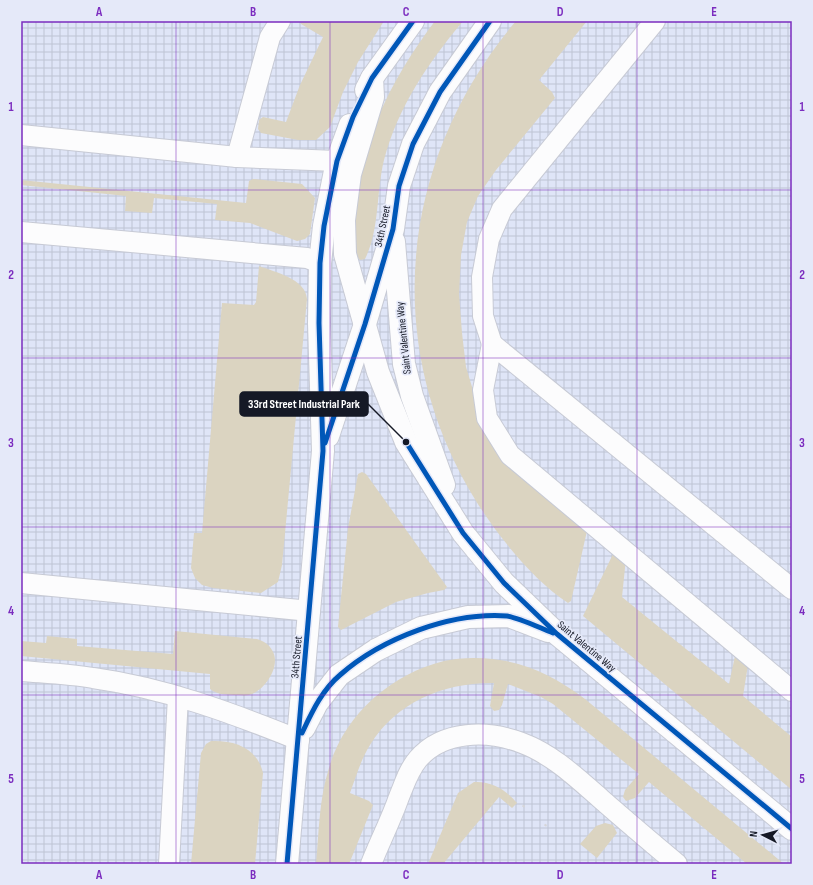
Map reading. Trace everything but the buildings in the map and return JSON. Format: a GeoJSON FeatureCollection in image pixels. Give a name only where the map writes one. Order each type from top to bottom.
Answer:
{"type":"FeatureCollection","features":[{"type":"Feature","properties":{"kind":"street","name":"34th Street"},"geometry":{"type":"LineString","coordinates":[[287,864],[323,451],[319,323],[320,263],[324,226],[337,161],[353,117],[372,78],[412,21]]}},
{"type":"Feature","properties":{"kind":"street","name":"34th Street"},"geometry":{"type":"LineString","coordinates":[[323,451],[365,324],[394,229],[399,186],[413,144],[440,92],[490,21]]}},
{"type":"Feature","properties":{"kind":"street"},"geometry":{"type":"LineString","coordinates":[[365,324],[344,254],[344,220],[350,174],[373,97],[372,78]]}},
{"type":"Feature","properties":{"kind":"street","name":"Saint Valentine Way"},"geometry":{"type":"LineString","coordinates":[[394,229],[404,364],[412,396],[462,533]]}},
{"type":"Feature","properties":{"kind":"street","name":"Saint Valentine Way"},"geometry":{"type":"LineString","coordinates":[[365,324],[378,372],[406,442],[462,533],[504,583],[557,634],[792,829]]}},
{"type":"Feature","properties":{"kind":"street"},"geometry":{"type":"LineString","coordinates":[[299,740],[317,702],[339,675],[376,650],[420,628],[468,617],[509,616],[557,634]]}},
{"type":"Feature","properties":{"kind":"lane"},"geometry":{"type":"LineString","coordinates":[[237,157],[270,37],[280,21]]}},
{"type":"Feature","properties":{"kind":"lane"},"geometry":{"type":"LineString","coordinates":[[655,21],[502,209],[489,239],[482,277],[483,316],[492,344],[483,390],[487,418],[510,455],[792,691]]}},
{"type":"Feature","properties":{"kind":"lane"},"geometry":{"type":"LineString","coordinates":[[21,135],[237,157],[337,161]]}},
{"type":"Feature","properties":{"kind":"lane"},"geometry":{"type":"LineString","coordinates":[[21,232],[307,258],[320,263]]}},
{"type":"Feature","properties":{"kind":"lane"},"geometry":{"type":"LineString","coordinates":[[492,344],[792,589]]}},
{"type":"Feature","properties":{"kind":"lane"},"geometry":{"type":"LineString","coordinates":[[21,583],[310,611]]}},
{"type":"Feature","properties":{"kind":"lane"},"geometry":{"type":"LineString","coordinates":[[21,671],[94,678],[178,697],[217,708],[299,740]]}},
{"type":"Feature","properties":{"kind":"lane"},"geometry":{"type":"LineString","coordinates":[[169,864],[178,697]]}},
{"type":"Feature","properties":{"kind":"lane"},"geometry":{"type":"LineString","coordinates":[[371,864],[407,774],[418,759],[436,745],[457,736],[479,735],[500,737],[523,743],[545,756],[570,773],[676,864]]}},
{"type":"Feature","properties":{"kind":"shaded area"},"geometry":{"type":"Polygon","coordinates":[[[21,21],[792,21],[792,864],[21,864],[21,21]]]}},
{"type":"Feature","properties":{"kind":"shaded area"},"geometry":{"type":"Polygon","coordinates":[[[300,21],[384,21],[358,62],[343,92],[330,127],[316,140],[298,140],[261,133],[258,129],[259,120],[263,117],[286,122],[300,85],[323,37],[301,24],[300,21]]]}},
{"type":"Feature","properties":{"kind":"shaded area"},"geometry":{"type":"Polygon","coordinates":[[[435,21],[463,21],[426,69],[397,122],[384,160],[370,247],[365,259],[360,260],[357,257],[355,224],[357,193],[363,162],[372,132],[399,75],[416,47],[435,21]]]}},
{"type":"Feature","properties":{"kind":"shaded area"},"geometry":{"type":"Polygon","coordinates":[[[516,21],[587,21],[539,80],[552,92],[555,98],[496,170],[478,196],[467,222],[461,255],[459,294],[462,333],[466,367],[482,420],[587,531],[571,601],[568,603],[529,570],[506,543],[476,501],[445,441],[425,380],[416,317],[416,255],[427,193],[447,133],[477,75],[516,21]]]}},
{"type":"Feature","properties":{"kind":"shaded area"},"geometry":{"type":"Polygon","coordinates":[[[253,179],[302,184],[315,198],[310,234],[305,239],[297,241],[250,223],[215,220],[217,204],[154,198],[152,213],[125,211],[126,196],[21,185],[21,180],[246,203],[249,181],[253,179]]]}},
{"type":"Feature","properties":{"kind":"shaded area"},"geometry":{"type":"Polygon","coordinates":[[[259,266],[296,281],[305,292],[307,299],[282,565],[278,582],[261,593],[213,588],[202,585],[195,578],[191,568],[194,533],[202,533],[222,303],[254,305],[256,302],[259,266]]]}},
{"type":"Feature","properties":{"kind":"shaded area"},"geometry":{"type":"Polygon","coordinates":[[[362,472],[366,474],[447,587],[444,590],[396,602],[341,630],[338,627],[348,528],[358,474],[362,472]]]}},
{"type":"Feature","properties":{"kind":"shaded area"},"geometry":{"type":"Polygon","coordinates":[[[613,554],[626,558],[622,597],[729,684],[735,656],[748,665],[743,696],[792,737],[792,790],[583,616],[613,554]]]}},
{"type":"Feature","properties":{"kind":"shaded area"},"geometry":{"type":"Polygon","coordinates":[[[175,631],[257,639],[264,642],[268,644],[275,656],[275,663],[270,677],[255,693],[247,695],[234,695],[218,693],[210,689],[210,674],[21,656],[21,641],[46,643],[47,636],[77,639],[77,646],[173,654],[175,631]]]}},
{"type":"Feature","properties":{"kind":"shaded area"},"geometry":{"type":"Polygon","coordinates":[[[474,658],[519,664],[546,675],[572,690],[585,699],[784,864],[747,864],[649,782],[635,798],[626,801],[623,797],[625,790],[639,774],[553,704],[541,697],[508,684],[502,705],[499,710],[494,711],[490,706],[494,683],[458,686],[440,691],[408,706],[393,717],[381,730],[367,750],[350,793],[369,801],[373,805],[349,864],[316,864],[323,792],[329,768],[336,749],[358,714],[388,687],[424,667],[444,661],[474,658]]]}},
{"type":"Feature","properties":{"kind":"shaded area"},"geometry":{"type":"Polygon","coordinates":[[[211,741],[228,742],[244,747],[256,757],[260,764],[263,773],[255,864],[191,864],[201,753],[206,744],[211,741]]]}},
{"type":"Feature","properties":{"kind":"shaded area"},"geometry":{"type":"Polygon","coordinates":[[[474,782],[487,783],[498,787],[517,803],[512,808],[499,797],[443,864],[428,864],[458,793],[474,782]]]}},
{"type":"Feature","properties":{"kind":"shaded area"},"geometry":{"type":"Polygon","coordinates":[[[605,823],[613,825],[617,833],[597,858],[580,844],[596,826],[605,823]]]}},
{"type":"Feature","properties":{"kind":"cycle path"},"geometry":{"type":"LineString","coordinates":[[287,864],[323,451],[319,323],[320,263],[324,226],[337,161],[353,117],[372,78],[413,21]]}},
{"type":"Feature","properties":{"kind":"cycle path"},"geometry":{"type":"LineString","coordinates":[[325,443],[365,324],[393,229],[399,186],[413,144],[440,92],[490,21]]}},
{"type":"Feature","properties":{"kind":"cycle path"},"geometry":{"type":"LineString","coordinates":[[406,442],[463,533],[504,583],[557,634],[792,829]]}},
{"type":"Feature","properties":{"kind":"cycle path"},"geometry":{"type":"LineString","coordinates":[[302,733],[323,694],[340,675],[376,650],[418,630],[463,618],[507,616],[524,621],[553,633]]}},
{"type":"Feature","properties":{"kind":"place","name":"33rd Street Industrial Park"},"geometry":{"type":"Point","coordinates":[406,442]}}]}
